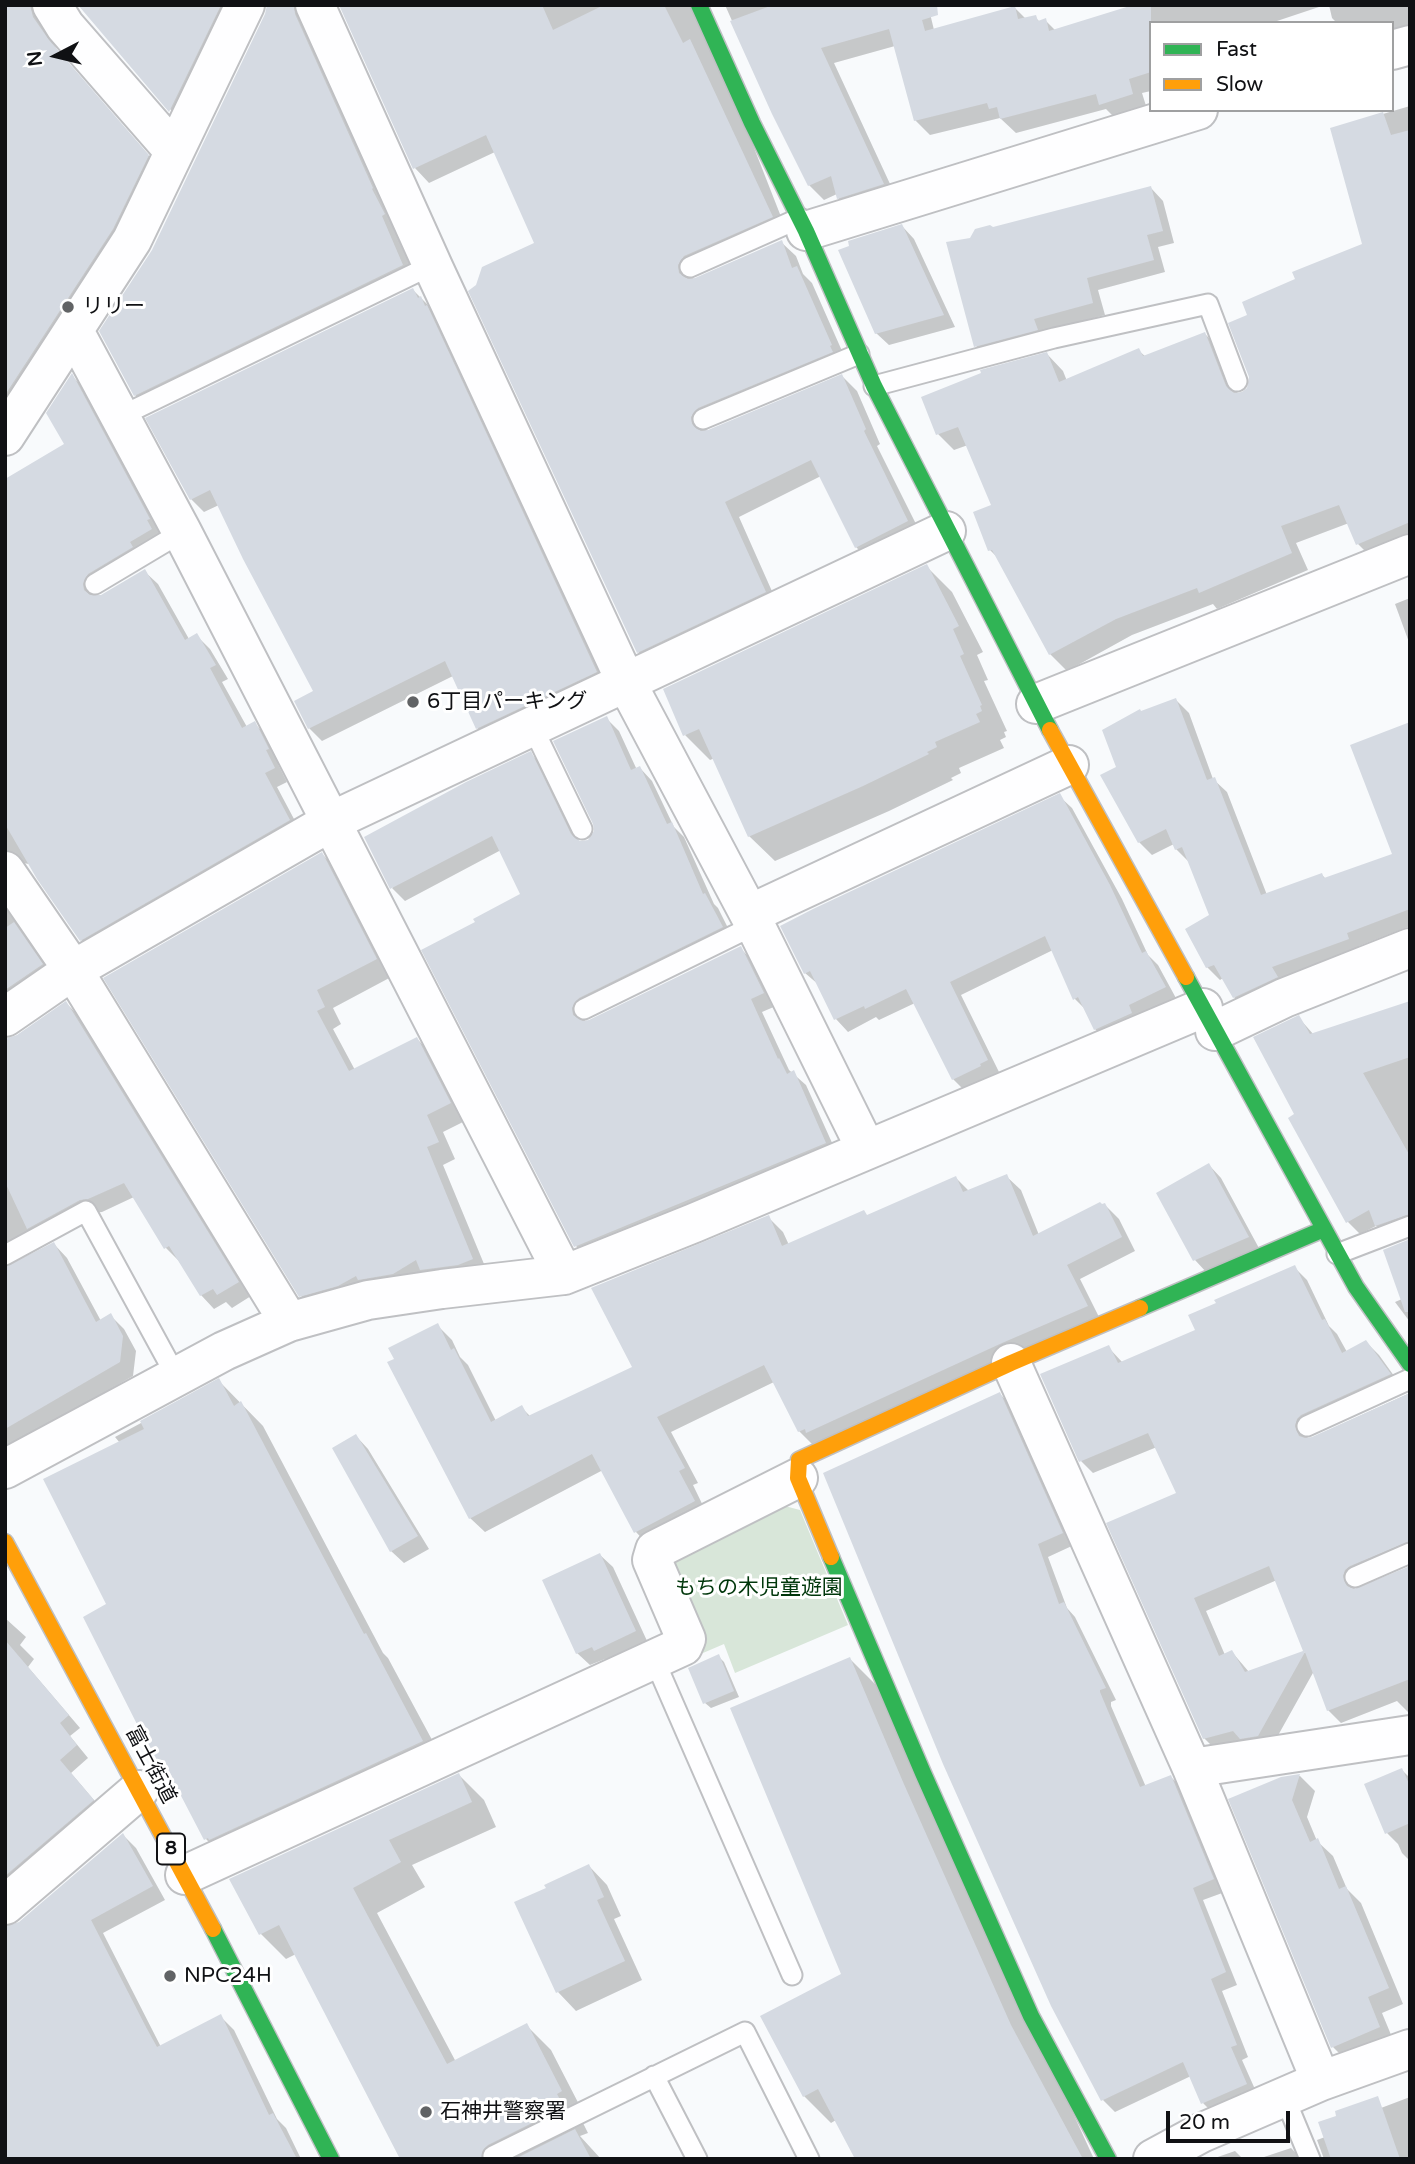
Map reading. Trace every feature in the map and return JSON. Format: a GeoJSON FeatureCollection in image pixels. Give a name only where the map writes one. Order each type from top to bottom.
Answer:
{"type":"FeatureCollection","features":[{"type":"Feature","properties":{"kind":"street"},"geometry":{"type":"LineString","coordinates":[[52,5],[65,26],[174,151]]}},
{"type":"Feature","properties":{"kind":"street"},"geometry":{"type":"LineString","coordinates":[[5,436],[132,240],[245,5]]}},
{"type":"Feature","properties":{"kind":"street"},"geometry":{"type":"LineString","coordinates":[[315,5],[432,265],[626,682],[753,920],[866,1149]]}},
{"type":"Feature","properties":{"kind":"street"},"geometry":{"type":"LineString","coordinates":[[699,5],[752,123],[803,224],[874,386],[1036,704],[1337,1254],[1356,1287],[1410,1364]]}},
{"type":"Feature","properties":{"kind":"street"},"geometry":{"type":"LineString","coordinates":[[803,224],[1191,112]]}},
{"type":"Feature","properties":{"kind":"street"},"geometry":{"type":"LineString","coordinates":[[74,331],[182,531],[564,1275]]}},
{"type":"Feature","properties":{"kind":"street"},"geometry":{"type":"LineString","coordinates":[[5,1017],[73,970],[332,821],[946,531]]}},
{"type":"Feature","properties":{"kind":"street"},"geometry":{"type":"LineString","coordinates":[[1036,704],[1410,554]]}},
{"type":"Feature","properties":{"kind":"street"},"geometry":{"type":"LineString","coordinates":[[753,920],[1069,765]]}},
{"type":"Feature","properties":{"kind":"street"},"geometry":{"type":"LineString","coordinates":[[5,871],[73,970],[289,1322]]}},
{"type":"Feature","properties":{"kind":"street"},"geometry":{"type":"LineString","coordinates":[[5,1469],[224,1351],[289,1322],[368,1300],[564,1275],[866,1149],[1209,1019],[1284,998],[1410,948]]}},
{"type":"Feature","properties":{"kind":"street"},"geometry":{"type":"LineString","coordinates":[[1108,2159],[1031,2015],[923,1773],[799,1478],[799,1460],[1012,1363],[1324,1229]]}},
{"type":"Feature","properties":{"kind":"street"},"geometry":{"type":"LineString","coordinates":[[1012,1363],[1192,1769],[1321,2081]]}},
{"type":"Feature","properties":{"kind":"street"},"geometry":{"type":"LineString","coordinates":[[185,1875],[683,1646],[686,1639],[652,1560],[655,1550],[799,1478]]}},
{"type":"Feature","properties":{"kind":"street","name":"富士街道"},"geometry":{"type":"LineString","coordinates":[[5,1542],[185,1875],[331,2159]]}},
{"type":"Feature","properties":{"kind":"street"},"geometry":{"type":"LineString","coordinates":[[1192,1769],[1410,1735]]}},
{"type":"Feature","properties":{"kind":"street"},"geometry":{"type":"LineString","coordinates":[[5,1905],[139,1790]]}},
{"type":"Feature","properties":{"kind":"street"},"geometry":{"type":"LineString","coordinates":[[1153,2159],[1201,2133],[1321,2081],[1407,2058]]}},
{"type":"Feature","properties":{"kind":"lane"},"geometry":{"type":"LineString","coordinates":[[690,267],[803,224]]}},
{"type":"Feature","properties":{"kind":"lane"},"geometry":{"type":"LineString","coordinates":[[121,416],[432,265]]}},
{"type":"Feature","properties":{"kind":"lane"},"geometry":{"type":"LineString","coordinates":[[874,386],[1054,338],[1208,304],[1237,381]]}},
{"type":"Feature","properties":{"kind":"lane"},"geometry":{"type":"LineString","coordinates":[[703,419],[859,354]]}},
{"type":"Feature","properties":{"kind":"lane"},"geometry":{"type":"LineString","coordinates":[[95,584],[182,531]]}},
{"type":"Feature","properties":{"kind":"lane"},"geometry":{"type":"LineString","coordinates":[[532,726],[582,828]]}},
{"type":"Feature","properties":{"kind":"lane"},"geometry":{"type":"LineString","coordinates":[[584,1009],[753,920]]}},
{"type":"Feature","properties":{"kind":"lane"},"geometry":{"type":"LineString","coordinates":[[5,1255],[86,1211],[176,1376]]}},
{"type":"Feature","properties":{"kind":"lane"},"geometry":{"type":"LineString","coordinates":[[1337,1254],[1410,1226]]}},
{"type":"Feature","properties":{"kind":"lane"},"geometry":{"type":"LineString","coordinates":[[1307,1426],[1410,1379]]}},
{"type":"Feature","properties":{"kind":"lane"},"geometry":{"type":"LineString","coordinates":[[1355,1577],[1410,1553]]}},
{"type":"Feature","properties":{"kind":"lane"},"geometry":{"type":"LineString","coordinates":[[654,1660],[792,1975]]}},
{"type":"Feature","properties":{"kind":"lane"},"geometry":{"type":"LineString","coordinates":[[493,2156],[745,2032],[809,2159]]}},
{"type":"Feature","properties":{"kind":"lane"},"geometry":{"type":"LineString","coordinates":[[654,2077],[697,2159]]}},
{"type":"Feature","properties":{"kind":"lane"},"geometry":{"type":"LineString","coordinates":[[1284,2096],[1310,2159]]}},
{"type":"Feature","properties":{"kind":"green space","name":"もちの木児童遊園"},"geometry":{"type":"Polygon","coordinates":[[[777,1504],[800,1510],[848,1625],[735,1673],[724,1644],[703,1653],[669,1570],[678,1551],[777,1504]]]}},
{"type":"Feature","properties":{"kind":"building"},"geometry":{"type":"Polygon","coordinates":[[[5,5],[30,5],[33,17],[49,40],[149,155],[113,229],[5,395],[5,5]]]}},
{"type":"Feature","properties":{"kind":"building"},"geometry":{"type":"Polygon","coordinates":[[[78,5],[221,5],[169,112],[78,5]]]}},
{"type":"Feature","properties":{"kind":"building"},"geometry":{"type":"Polygon","coordinates":[[[267,5],[294,5],[295,14],[385,214],[382,216],[403,265],[134,396],[99,331],[152,250],[267,5]]]}},
{"type":"Feature","properties":{"kind":"building"},"geometry":{"type":"Polygon","coordinates":[[[339,5],[542,5],[553,30],[604,5],[664,5],[683,43],[690,39],[773,217],[684,256],[678,265],[679,273],[688,279],[695,278],[782,240],[792,268],[797,266],[833,352],[698,408],[691,417],[692,424],[701,431],[708,430],[842,374],[866,429],[864,431],[908,521],[855,548],[811,460],[725,502],[766,592],[637,653],[468,291],[476,285],[482,267],[534,243],[486,135],[413,169],[339,5]]]}},
{"type":"Feature","properties":{"kind":"building"},"geometry":{"type":"Polygon","coordinates":[[[773,5],[937,5],[938,15],[922,20],[925,31],[1015,6],[1018,19],[1036,15],[1038,21],[1046,18],[1049,31],[1133,5],[1151,5],[1149,73],[1129,79],[1133,94],[1099,105],[1096,94],[1000,119],[997,107],[989,109],[987,103],[914,121],[889,29],[821,48],[884,184],[837,199],[831,176],[808,186],[730,21],[773,5]]]}},
{"type":"Feature","properties":{"kind":"building"},"geometry":{"type":"Polygon","coordinates":[[[1383,112],[1391,135],[1410,130],[1410,522],[1356,545],[1339,505],[1281,526],[1292,553],[1199,593],[1197,588],[1116,619],[1049,655],[992,550],[988,551],[973,512],[991,505],[958,427],[936,435],[921,397],[981,373],[980,370],[1047,352],[1059,382],[1139,348],[1143,356],[1205,332],[1226,386],[1234,393],[1242,392],[1247,388],[1249,377],[1228,323],[1247,315],[1242,302],[1295,279],[1292,272],[1362,244],[1330,128],[1383,112]]]}},
{"type":"Feature","properties":{"kind":"building"},"geometry":{"type":"Polygon","coordinates":[[[1151,186],[1163,231],[1147,235],[1154,260],[1087,278],[1093,303],[1034,319],[1038,330],[974,347],[946,242],[970,238],[975,229],[990,225],[993,227],[1151,186]]]}},
{"type":"Feature","properties":{"kind":"building"},"geometry":{"type":"Polygon","coordinates":[[[902,224],[944,315],[875,334],[838,250],[849,246],[848,241],[902,224]]]}},
{"type":"Feature","properties":{"kind":"building"},"geometry":{"type":"Polygon","coordinates":[[[413,288],[418,298],[421,296],[425,306],[427,305],[597,672],[476,729],[445,661],[308,729],[294,701],[313,691],[210,490],[190,500],[145,418],[413,288]]]}},
{"type":"Feature","properties":{"kind":"building"},"geometry":{"type":"Polygon","coordinates":[[[72,373],[150,519],[147,520],[152,529],[130,542],[133,547],[88,574],[83,584],[84,590],[90,595],[101,595],[145,569],[185,640],[197,633],[216,665],[210,668],[242,728],[255,721],[275,768],[265,773],[290,820],[80,941],[37,879],[5,824],[5,479],[64,444],[46,413],[72,373]]]}},
{"type":"Feature","properties":{"kind":"building"},"geometry":{"type":"Polygon","coordinates":[[[927,564],[959,626],[953,629],[964,654],[960,656],[982,705],[982,711],[976,714],[980,722],[935,742],[937,747],[927,752],[929,754],[748,837],[699,729],[683,736],[663,689],[927,564]]]}},
{"type":"Feature","properties":{"kind":"building"},"geometry":{"type":"Polygon","coordinates":[[[1176,698],[1207,780],[1215,777],[1261,895],[1322,873],[1324,878],[1392,854],[1350,745],[1410,722],[1410,909],[1347,933],[1349,939],[1272,967],[1278,977],[1233,998],[1214,965],[1206,968],[1185,929],[1209,915],[1182,847],[1175,850],[1166,829],[1138,843],[1100,775],[1116,767],[1102,730],[1140,709],[1141,711],[1176,698]]]}},
{"type":"Feature","properties":{"kind":"building"},"geometry":{"type":"Polygon","coordinates":[[[607,716],[631,770],[640,766],[667,824],[672,822],[703,894],[705,893],[723,927],[579,998],[572,1008],[573,1015],[583,1021],[589,1020],[741,946],[764,993],[751,999],[787,1074],[794,1070],[826,1143],[574,1247],[421,950],[475,922],[473,919],[520,894],[492,836],[390,889],[364,837],[466,782],[531,751],[571,834],[580,841],[588,840],[594,831],[593,824],[553,741],[607,716]]]}},
{"type":"Feature","properties":{"kind":"building"},"geometry":{"type":"Polygon","coordinates":[[[1060,793],[1110,885],[1142,953],[1146,951],[1166,987],[1129,1005],[1132,1013],[1094,1030],[1078,997],[1073,1000],[1045,936],[950,982],[988,1060],[952,1080],[906,989],[865,1009],[864,1006],[834,1020],[810,971],[804,974],[780,926],[1060,793]]]}},
{"type":"Feature","properties":{"kind":"building"},"geometry":{"type":"Polygon","coordinates":[[[322,852],[377,959],[317,990],[325,1007],[317,1011],[349,1071],[417,1037],[451,1103],[427,1115],[439,1142],[427,1147],[473,1259],[458,1265],[420,1270],[416,1260],[393,1274],[358,1280],[356,1276],[338,1286],[299,1297],[103,978],[322,852]]]}},
{"type":"Feature","properties":{"kind":"building"},"geometry":{"type":"Polygon","coordinates":[[[14,922],[43,964],[5,990],[5,928],[14,922]]]}},
{"type":"Feature","properties":{"kind":"building"},"geometry":{"type":"Polygon","coordinates":[[[66,1001],[239,1282],[217,1295],[213,1289],[200,1296],[169,1246],[164,1249],[124,1183],[80,1200],[27,1229],[5,1182],[5,1039],[17,1035],[66,1001]]]}},
{"type":"Feature","properties":{"kind":"building"},"geometry":{"type":"Polygon","coordinates":[[[1410,1001],[1410,1057],[1363,1073],[1410,1156],[1410,1214],[1375,1226],[1369,1210],[1346,1223],[1288,1118],[1294,1114],[1253,1037],[1299,1015],[1310,1034],[1410,1001]]]}},
{"type":"Feature","properties":{"kind":"building"},"geometry":{"type":"Polygon","coordinates":[[[1209,1163],[1249,1237],[1193,1261],[1156,1193],[1209,1163]]]}},
{"type":"Feature","properties":{"kind":"building"},"geometry":{"type":"Polygon","coordinates":[[[1007,1174],[1033,1236],[1100,1202],[1105,1203],[1122,1237],[1067,1265],[1088,1306],[806,1433],[805,1429],[798,1432],[764,1365],[657,1417],[685,1468],[679,1471],[695,1501],[634,1533],[592,1454],[469,1519],[387,1362],[394,1359],[388,1348],[438,1323],[451,1350],[454,1348],[491,1422],[522,1405],[528,1416],[632,1367],[591,1288],[769,1215],[782,1246],[864,1210],[867,1215],[956,1176],[963,1192],[1007,1174]]]}},
{"type":"Feature","properties":{"kind":"building"},"geometry":{"type":"Polygon","coordinates":[[[1410,1239],[1410,1312],[1405,1312],[1383,1250],[1410,1239]]]}},
{"type":"Feature","properties":{"kind":"building"},"geometry":{"type":"Polygon","coordinates":[[[54,1242],[96,1322],[111,1313],[123,1336],[120,1362],[5,1429],[5,1267],[54,1242]]]}},
{"type":"Feature","properties":{"kind":"building"},"geometry":{"type":"Polygon","coordinates":[[[1295,1265],[1342,1353],[1366,1340],[1391,1374],[1301,1415],[1295,1426],[1299,1436],[1312,1437],[1410,1393],[1410,1541],[1350,1566],[1343,1576],[1347,1586],[1354,1589],[1410,1566],[1410,1679],[1327,1711],[1305,1652],[1258,1736],[1240,1739],[1233,1731],[1203,1739],[1106,1523],[1176,1493],[1148,1433],[1079,1462],[1040,1374],[1109,1345],[1118,1363],[1195,1330],[1188,1315],[1216,1303],[1214,1300],[1295,1265]],[[1269,1566],[1194,1598],[1219,1656],[1232,1650],[1245,1672],[1303,1651],[1269,1566]]]}},
{"type":"Feature","properties":{"kind":"building"},"geometry":{"type":"Polygon","coordinates":[[[219,1378],[234,1406],[241,1401],[423,1741],[204,1840],[165,1765],[163,1766],[161,1760],[156,1762],[83,1617],[106,1604],[43,1479],[144,1429],[140,1421],[219,1378]]]}},
{"type":"Feature","properties":{"kind":"building"},"geometry":{"type":"Polygon","coordinates":[[[1000,1392],[1063,1533],[1038,1544],[1059,1604],[1064,1602],[1106,1688],[1100,1692],[1140,1787],[1171,1775],[1214,1879],[1193,1888],[1226,1972],[1211,1979],[1237,2045],[1231,2047],[1247,2084],[1201,2104],[1183,2062],[1101,2101],[1051,2006],[943,1764],[823,1473],[1000,1392]]]}},
{"type":"Feature","properties":{"kind":"building"},"geometry":{"type":"Polygon","coordinates":[[[356,1434],[418,1536],[390,1552],[332,1448],[356,1434]]]}},
{"type":"Feature","properties":{"kind":"building"},"geometry":{"type":"Polygon","coordinates":[[[600,1553],[636,1631],[594,1651],[592,1647],[576,1654],[542,1580],[600,1553]]]}},
{"type":"Feature","properties":{"kind":"building"},"geometry":{"type":"Polygon","coordinates":[[[5,1640],[69,1715],[60,1723],[77,1745],[60,1760],[94,1800],[5,1876],[5,1640]]]}},
{"type":"Feature","properties":{"kind":"building"},"geometry":{"type":"Polygon","coordinates":[[[719,1654],[734,1691],[703,1704],[688,1668],[719,1654]]]}},
{"type":"Feature","properties":{"kind":"building"},"geometry":{"type":"Polygon","coordinates":[[[850,1657],[1011,2025],[1083,2159],[855,2159],[818,2089],[803,2097],[760,2016],[841,1974],[730,1708],[850,1657]]]}},
{"type":"Feature","properties":{"kind":"building"},"geometry":{"type":"Polygon","coordinates":[[[1402,1768],[1410,1786],[1410,1823],[1385,1834],[1364,1784],[1402,1768]]]}},
{"type":"Feature","properties":{"kind":"building"},"geometry":{"type":"Polygon","coordinates":[[[459,1773],[472,1802],[389,1840],[401,1862],[353,1888],[447,2064],[527,2023],[562,2091],[557,2094],[564,2107],[488,2145],[483,2150],[481,2159],[400,2159],[279,1925],[259,1935],[229,1879],[459,1773]]]}},
{"type":"Feature","properties":{"kind":"building"},"geometry":{"type":"Polygon","coordinates":[[[1300,1774],[1292,1800],[1310,1842],[1318,1838],[1339,1889],[1346,1886],[1389,1988],[1368,1997],[1380,2027],[1331,2048],[1228,1799],[1281,1777],[1300,1774]]]}},
{"type":"Feature","properties":{"kind":"building"},"geometry":{"type":"Polygon","coordinates":[[[123,1833],[153,1886],[91,1920],[147,2029],[157,2047],[221,2014],[269,2115],[273,2113],[297,2159],[5,2159],[5,1926],[19,1922],[123,1833]]]}},
{"type":"Feature","properties":{"kind":"building"},"geometry":{"type":"Polygon","coordinates":[[[589,1864],[604,1897],[597,1900],[625,1961],[556,1993],[514,1902],[589,1864]]]}},
{"type":"Feature","properties":{"kind":"building"},"geometry":{"type":"Polygon","coordinates":[[[1378,2096],[1400,2159],[1331,2159],[1318,2122],[1336,2116],[1335,2111],[1378,2096]]]}},
{"type":"Feature","properties":{"kind":"building"},"geometry":{"type":"Polygon","coordinates":[[[575,2129],[591,2159],[515,2159],[575,2129]]]}},
{"type":"Feature","properties":{"kind":"traffic: fast"},"geometry":{"type":"LineString","coordinates":[[699,5],[752,123],[806,231],[874,386],[1050,730]]}},
{"type":"Feature","properties":{"kind":"traffic: fast"},"geometry":{"type":"LineString","coordinates":[[1186,977],[1356,1287],[1410,1364]]}},
{"type":"Feature","properties":{"kind":"traffic: fast"},"geometry":{"type":"LineString","coordinates":[[1140,1308],[1324,1229]]}},
{"type":"Feature","properties":{"kind":"traffic: fast"},"geometry":{"type":"LineString","coordinates":[[831,1557],[1031,2016],[1108,2159]]}},
{"type":"Feature","properties":{"kind":"traffic: fast"},"geometry":{"type":"LineString","coordinates":[[213,1929],[331,2159]]}},
{"type":"Feature","properties":{"kind":"traffic: slow"},"geometry":{"type":"LineString","coordinates":[[1050,730],[1186,977]]}},
{"type":"Feature","properties":{"kind":"traffic: slow"},"geometry":{"type":"LineString","coordinates":[[831,1557],[798,1478],[799,1460],[1011,1363],[1140,1308]]}},
{"type":"Feature","properties":{"kind":"traffic: slow"},"geometry":{"type":"LineString","coordinates":[[5,1542],[213,1929]]}},
{"type":"Feature","properties":{"kind":"place","name":"リリー"},"geometry":{"type":"Point","coordinates":[68,307]}},
{"type":"Feature","properties":{"kind":"place","name":"6丁目パーキング"},"geometry":{"type":"Point","coordinates":[413,702]}},
{"type":"Feature","properties":{"kind":"place","name":"NPC24H"},"geometry":{"type":"Point","coordinates":[170,1976]}},
{"type":"Feature","properties":{"kind":"place","name":"石神井警察署"},"geometry":{"type":"Point","coordinates":[426,2112]}}]}
